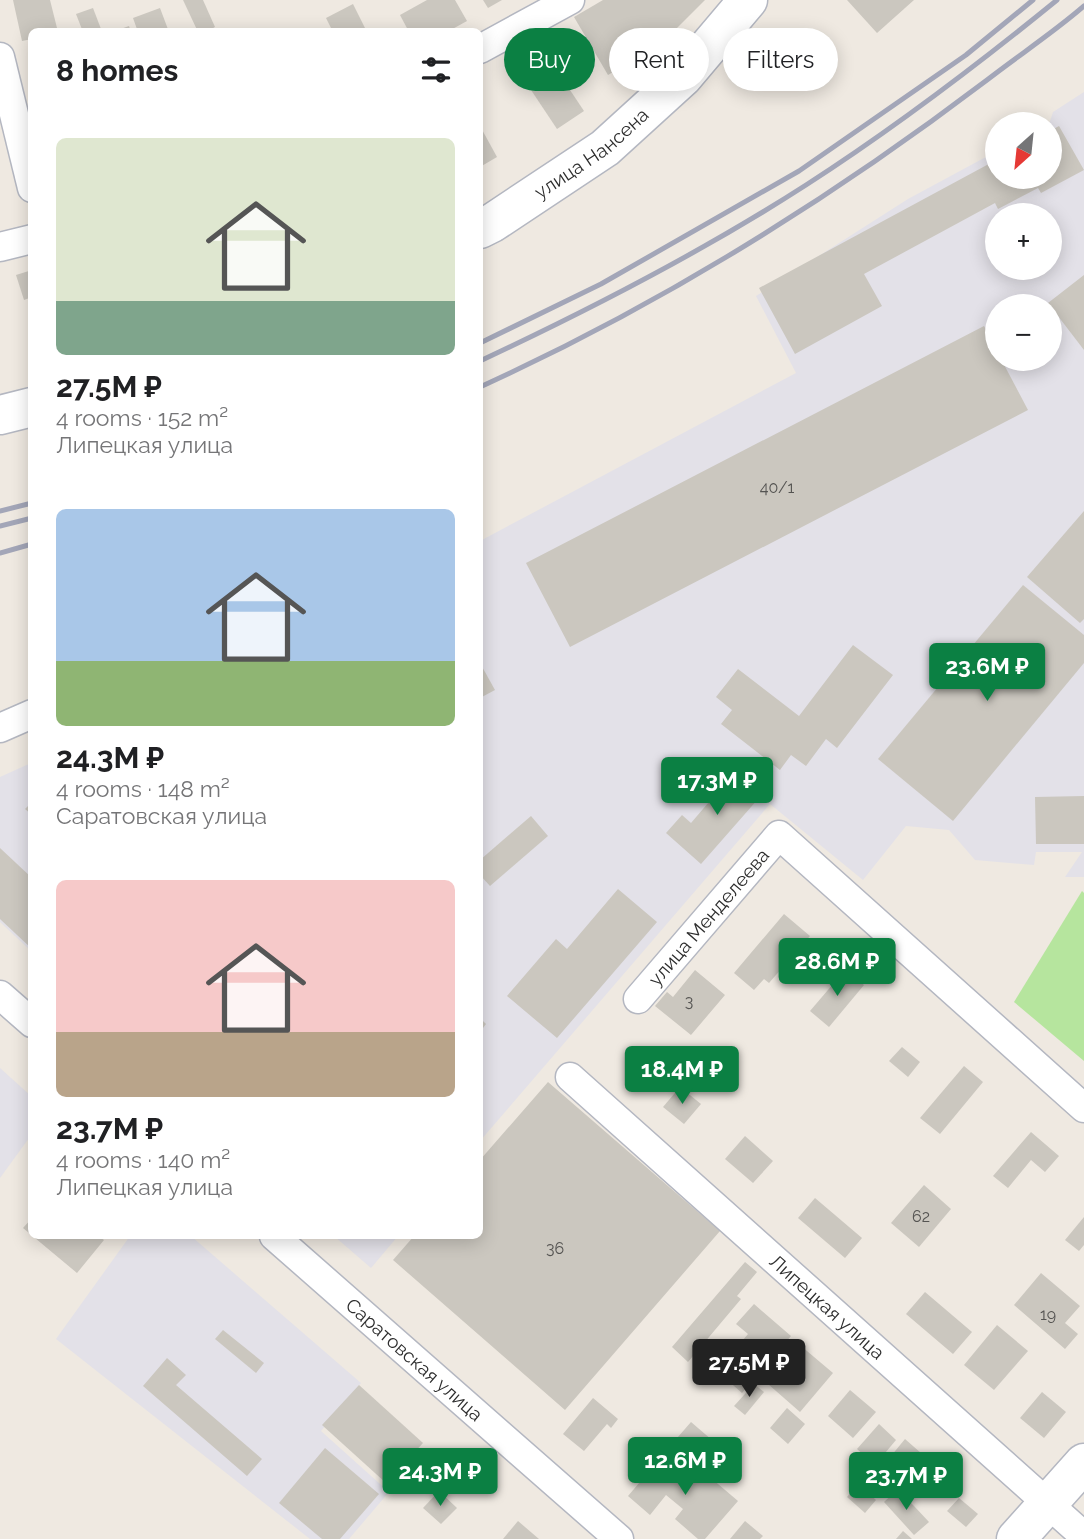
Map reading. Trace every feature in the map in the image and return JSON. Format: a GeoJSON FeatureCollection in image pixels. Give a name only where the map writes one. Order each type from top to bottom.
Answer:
{"type":"FeatureCollection","features":[{"type":"Feature","properties":{"kind":"main road","name":"улица Нансена"},"geometry":{"type":"LineString","coordinates":[[483,228],[605,148],[683,77],[748,0]]}},
{"type":"Feature","properties":{"kind":"main road"},"geometry":{"type":"LineString","coordinates":[[0,415],[28,408]]}},
{"type":"Feature","properties":{"kind":"main road"},"geometry":{"type":"LineString","coordinates":[[1016,1539],[1084,1463]]}},
{"type":"Feature","properties":{"kind":"street"},"geometry":{"type":"LineString","coordinates":[[483,47],[570,0]]}},
{"type":"Feature","properties":{"kind":"street"},"geometry":{"type":"LineString","coordinates":[[0,57],[28,172]]}},
{"type":"Feature","properties":{"kind":"street"},"geometry":{"type":"LineString","coordinates":[[0,247],[28,240]]}},
{"type":"Feature","properties":{"kind":"street"},"geometry":{"type":"LineString","coordinates":[[0,728],[28,716]]}},
{"type":"Feature","properties":{"kind":"street","name":"улица Менделеева"},"geometry":{"type":"LineString","coordinates":[[638,999],[779,835],[1084,1108]]}},
{"type":"Feature","properties":{"kind":"street"},"geometry":{"type":"LineString","coordinates":[[0,995],[28,1020]]}},
{"type":"Feature","properties":{"kind":"street","name":"Липецкая улица"},"geometry":{"type":"LineString","coordinates":[[570,1077],[1084,1536]]}},
{"type":"Feature","properties":{"kind":"street","name":"Саратовская улица"},"geometry":{"type":"LineString","coordinates":[[277,1239],[619,1539]]}},
{"type":"Feature","properties":{"kind":"shaded area"},"geometry":{"type":"Polygon","coordinates":[[[1084,92],[1084,877],[1065,877],[1082,852],[1036,852],[1034,865],[975,860],[949,830],[906,826],[863,880],[770,804],[483,1138],[483,539],[796,373],[756,296],[908,199],[985,157],[985,189],[1062,189],[1062,112],[1053,112],[1084,92]]]}},
{"type":"Feature","properties":{"kind":"shaded area"},"geometry":{"type":"Polygon","coordinates":[[[28,764],[28,948],[0,922],[0,777],[28,764]]]}},
{"type":"Feature","properties":{"kind":"shaded area"},"geometry":{"type":"Polygon","coordinates":[[[0,1068],[28,1093],[28,1140],[0,1178],[0,1068]]]}},
{"type":"Feature","properties":{"kind":"shaded area"},"geometry":{"type":"Polygon","coordinates":[[[128,1239],[194,1239],[361,1383],[321,1431],[389,1492],[349,1539],[310,1539],[56,1339],[128,1239]]]}},
{"type":"Feature","properties":{"kind":"shaded area"},"geometry":{"type":"Polygon","coordinates":[[[337,1239],[395,1239],[371,1268],[337,1239]]]}},
{"type":"Feature","properties":{"kind":"green space"},"geometry":{"type":"Polygon","coordinates":[[[1082,891],[1084,893],[1084,1061],[1014,1002],[1082,891]]]}},
{"type":"Feature","properties":{"kind":"building"},"geometry":{"type":"Polygon","coordinates":[[[13,0],[50,0],[57,28],[28,28],[28,40],[22,41],[13,0]]]}},
{"type":"Feature","properties":{"kind":"building"},"geometry":{"type":"Polygon","coordinates":[[[183,0],[203,0],[215,27],[196,28],[183,0]]]}},
{"type":"Feature","properties":{"kind":"building"},"geometry":{"type":"Polygon","coordinates":[[[427,0],[455,0],[467,21],[454,28],[407,28],[400,15],[427,0]]]}},
{"type":"Feature","properties":{"kind":"building"},"geometry":{"type":"Polygon","coordinates":[[[483,0],[502,0],[488,8],[483,0]]]}},
{"type":"Feature","properties":{"kind":"building"},"geometry":{"type":"Polygon","coordinates":[[[603,0],[705,0],[677,28],[609,28],[608,75],[595,53],[595,28],[580,28],[574,17],[603,0]]]}},
{"type":"Feature","properties":{"kind":"building"},"geometry":{"type":"Polygon","coordinates":[[[847,0],[914,0],[877,33],[847,0]]]}},
{"type":"Feature","properties":{"kind":"building"},"geometry":{"type":"Polygon","coordinates":[[[353,4],[365,28],[331,28],[326,18],[353,4]]]}},
{"type":"Feature","properties":{"kind":"building"},"geometry":{"type":"Polygon","coordinates":[[[93,8],[101,28],[81,28],[76,14],[93,8]]]}},
{"type":"Feature","properties":{"kind":"building"},"geometry":{"type":"Polygon","coordinates":[[[160,8],[168,28],[137,28],[133,18],[160,8]]]}},
{"type":"Feature","properties":{"kind":"building"},"geometry":{"type":"Polygon","coordinates":[[[532,91],[571,91],[584,111],[557,129],[532,91]]]}},
{"type":"Feature","properties":{"kind":"building"},"geometry":{"type":"Polygon","coordinates":[[[483,131],[497,157],[483,165],[483,131]]]}},
{"type":"Feature","properties":{"kind":"building"},"geometry":{"type":"Polygon","coordinates":[[[1062,131],[1084,170],[1062,182],[1062,131]]]}},
{"type":"Feature","properties":{"kind":"building"},"geometry":{"type":"Polygon","coordinates":[[[985,166],[985,189],[1036,189],[1009,203],[985,203],[985,208],[864,274],[882,306],[795,354],[759,288],[985,166]]]}},
{"type":"Feature","properties":{"kind":"building"},"geometry":{"type":"Polygon","coordinates":[[[28,271],[28,298],[24,300],[16,275],[28,271]]]}},
{"type":"Feature","properties":{"kind":"building"},"geometry":{"type":"Polygon","coordinates":[[[1084,275],[1084,350],[1062,321],[1062,294],[1060,294],[1084,275]]]}},
{"type":"Feature","properties":{"kind":"building"},"geometry":{"type":"Polygon","coordinates":[[[984,326],[985,371],[1007,371],[1028,410],[570,647],[526,563],[984,326]]]}},
{"type":"Feature","properties":{"kind":"building"},"geometry":{"type":"Polygon","coordinates":[[[1084,511],[1084,619],[1080,623],[1027,577],[1084,511]]]}},
{"type":"Feature","properties":{"kind":"building"},"geometry":{"type":"Polygon","coordinates":[[[1023,585],[1084,635],[1084,663],[953,821],[878,759],[1023,585]]]}},
{"type":"Feature","properties":{"kind":"building"},"geometry":{"type":"Polygon","coordinates":[[[853,645],[893,675],[837,748],[826,739],[806,766],[791,755],[780,770],[721,724],[732,710],[716,697],[738,669],[799,716],[853,645]]]}},
{"type":"Feature","properties":{"kind":"building"},"geometry":{"type":"Polygon","coordinates":[[[483,668],[495,690],[483,696],[483,668]]]}},
{"type":"Feature","properties":{"kind":"building"},"geometry":{"type":"Polygon","coordinates":[[[738,768],[765,791],[701,864],[666,833],[682,815],[691,823],[738,768]]]}},
{"type":"Feature","properties":{"kind":"building"},"geometry":{"type":"Polygon","coordinates":[[[1084,796],[1084,844],[1036,844],[1035,797],[1084,796]]]}},
{"type":"Feature","properties":{"kind":"building"},"geometry":{"type":"Polygon","coordinates":[[[531,816],[548,836],[490,886],[483,878],[483,857],[531,816]]]}},
{"type":"Feature","properties":{"kind":"building"},"geometry":{"type":"Polygon","coordinates":[[[0,848],[28,874],[28,945],[0,919],[0,848]]]}},
{"type":"Feature","properties":{"kind":"building"},"geometry":{"type":"Polygon","coordinates":[[[618,889],[657,922],[557,1038],[507,996],[556,939],[567,949],[618,889]]]}},
{"type":"Feature","properties":{"kind":"building"},"geometry":{"type":"Polygon","coordinates":[[[784,914],[810,936],[769,983],[764,979],[754,990],[734,973],[784,914]]]}},
{"type":"Feature","properties":{"kind":"building"},"geometry":{"type":"Polygon","coordinates":[[[695,970],[725,995],[691,1035],[655,1006],[667,992],[673,997],[695,970]]]}},
{"type":"Feature","properties":{"kind":"building"},"geometry":{"type":"Polygon","coordinates":[[[845,970],[864,985],[829,1027],[810,1011],[845,970]]]}},
{"type":"Feature","properties":{"kind":"building"},"geometry":{"type":"Polygon","coordinates":[[[902,1047],[920,1062],[908,1077],[889,1061],[902,1047]]]}},
{"type":"Feature","properties":{"kind":"building"},"geometry":{"type":"Polygon","coordinates":[[[964,1066],[983,1082],[940,1134],[920,1118],[964,1066]]]}},
{"type":"Feature","properties":{"kind":"building"},"geometry":{"type":"Polygon","coordinates":[[[548,1082],[720,1231],[565,1410],[393,1260],[411,1239],[483,1239],[483,1157],[548,1082]]]}},
{"type":"Feature","properties":{"kind":"building"},"geometry":{"type":"Polygon","coordinates":[[[680,1087],[701,1104],[684,1124],[663,1107],[680,1087]]]}},
{"type":"Feature","properties":{"kind":"building"},"geometry":{"type":"Polygon","coordinates":[[[1031,1132],[1059,1156],[1045,1172],[1031,1160],[1008,1188],[993,1176],[1031,1132]]]}},
{"type":"Feature","properties":{"kind":"building"},"geometry":{"type":"Polygon","coordinates":[[[745,1136],[773,1161],[753,1183],[725,1159],[745,1136]]]}},
{"type":"Feature","properties":{"kind":"building"},"geometry":{"type":"Polygon","coordinates":[[[924,1185],[951,1209],[919,1247],[891,1223],[924,1185]]]}},
{"type":"Feature","properties":{"kind":"building"},"geometry":{"type":"Polygon","coordinates":[[[815,1198],[862,1238],[845,1258],[798,1218],[815,1198]]]}},
{"type":"Feature","properties":{"kind":"building"},"geometry":{"type":"Polygon","coordinates":[[[1084,1217],[1084,1245],[1079,1251],[1065,1240],[1084,1217]]]}},
{"type":"Feature","properties":{"kind":"building"},"geometry":{"type":"Polygon","coordinates":[[[37,1239],[104,1240],[77,1273],[37,1239]]]}},
{"type":"Feature","properties":{"kind":"building"},"geometry":{"type":"Polygon","coordinates":[[[745,1262],[757,1272],[737,1296],[741,1299],[688,1362],[672,1347],[745,1262]]]}},
{"type":"Feature","properties":{"kind":"building"},"geometry":{"type":"Polygon","coordinates":[[[1041,1273],[1080,1306],[1065,1323],[1078,1334],[1065,1349],[1014,1305],[1041,1273]]]}},
{"type":"Feature","properties":{"kind":"building"},"geometry":{"type":"Polygon","coordinates":[[[925,1292],[972,1332],[953,1354],[906,1314],[925,1292]]]}},
{"type":"Feature","properties":{"kind":"building"},"geometry":{"type":"Polygon","coordinates":[[[754,1304],[791,1336],[742,1393],[717,1371],[748,1334],[736,1324],[754,1304]]]}},
{"type":"Feature","properties":{"kind":"building"},"geometry":{"type":"Polygon","coordinates":[[[997,1325],[1028,1351],[994,1390],[964,1365],[997,1325]]]}},
{"type":"Feature","properties":{"kind":"building"},"geometry":{"type":"Polygon","coordinates":[[[223,1330],[264,1363],[256,1373],[215,1339],[223,1330]]]}},
{"type":"Feature","properties":{"kind":"building"},"geometry":{"type":"Polygon","coordinates":[[[801,1346],[833,1373],[800,1412],[768,1384],[801,1346]]]}},
{"type":"Feature","properties":{"kind":"building"},"geometry":{"type":"Polygon","coordinates":[[[167,1358],[186,1375],[176,1385],[262,1459],[247,1476],[143,1386],[167,1358]]]}},
{"type":"Feature","properties":{"kind":"building"},"geometry":{"type":"Polygon","coordinates":[[[754,1384],[764,1392],[745,1415],[734,1406],[754,1384]]]}},
{"type":"Feature","properties":{"kind":"building"},"geometry":{"type":"Polygon","coordinates":[[[359,1385],[423,1443],[386,1483],[322,1425],[359,1385]]]}},
{"type":"Feature","properties":{"kind":"building"},"geometry":{"type":"Polygon","coordinates":[[[850,1390],[876,1412],[853,1438],[828,1416],[850,1390]]]}},
{"type":"Feature","properties":{"kind":"building"},"geometry":{"type":"Polygon","coordinates":[[[1042,1392],[1066,1412],[1044,1438],[1020,1418],[1042,1392]]]}},
{"type":"Feature","properties":{"kind":"building"},"geometry":{"type":"Polygon","coordinates":[[[593,1398],[618,1419],[611,1428],[607,1424],[584,1451],[563,1434],[593,1398]]]}},
{"type":"Feature","properties":{"kind":"building"},"geometry":{"type":"Polygon","coordinates":[[[787,1408],[805,1424],[788,1444],[770,1428],[787,1408]]]}},
{"type":"Feature","properties":{"kind":"building"},"geometry":{"type":"Polygon","coordinates":[[[691,1422],[712,1440],[700,1454],[694,1449],[687,1458],[671,1445],[691,1422]]]}},
{"type":"Feature","properties":{"kind":"building"},"geometry":{"type":"Polygon","coordinates":[[[879,1424],[896,1440],[875,1465],[857,1449],[879,1424]]]}},
{"type":"Feature","properties":{"kind":"building"},"geometry":{"type":"Polygon","coordinates":[[[905,1439],[938,1468],[915,1495],[882,1467],[905,1439]]]}},
{"type":"Feature","properties":{"kind":"building"},"geometry":{"type":"Polygon","coordinates":[[[325,1448],[379,1494],[340,1539],[322,1539],[279,1503],[325,1448]]]}},
{"type":"Feature","properties":{"kind":"building"},"geometry":{"type":"Polygon","coordinates":[[[663,1455],[690,1477],[698,1467],[738,1501],[705,1539],[698,1539],[675,1519],[683,1509],[666,1495],[650,1515],[628,1496],[663,1455]]]}},
{"type":"Feature","properties":{"kind":"building"},"geometry":{"type":"Polygon","coordinates":[[[858,1484],[876,1500],[865,1513],[847,1497],[858,1484]]]}},
{"type":"Feature","properties":{"kind":"building"},"geometry":{"type":"Polygon","coordinates":[[[898,1489],[929,1522],[914,1535],[884,1502],[898,1489]]]}},
{"type":"Feature","properties":{"kind":"building"},"geometry":{"type":"Polygon","coordinates":[[[439,1491],[457,1508],[441,1524],[423,1508],[439,1491]]]}},
{"type":"Feature","properties":{"kind":"building"},"geometry":{"type":"Polygon","coordinates":[[[959,1498],[978,1514],[966,1527],[947,1511],[959,1498]]]}},
{"type":"Feature","properties":{"kind":"building"},"geometry":{"type":"Polygon","coordinates":[[[518,1521],[539,1539],[503,1539],[518,1521]]]}},
{"type":"Feature","properties":{"kind":"building"},"geometry":{"type":"Polygon","coordinates":[[[745,1521],[763,1536],[760,1539],[730,1539],[745,1521]]]}},
{"type":"Feature","properties":{"kind":"building"},"geometry":{"type":"Polygon","coordinates":[[[903,1531],[912,1539],[896,1539],[903,1531]]]}},
{"type":"Feature","properties":{"kind":"railway"},"geometry":{"type":"LineString","coordinates":[[483,342],[601,284],[799,171],[966,55],[1033,0]]}},
{"type":"Feature","properties":{"kind":"railway"},"geometry":{"type":"LineString","coordinates":[[483,360],[646,279],[767,210],[902,119],[1057,0]]}},
{"type":"Feature","properties":{"kind":"railway"},"geometry":{"type":"LineString","coordinates":[[483,386],[613,321],[742,248],[927,124],[1084,6]]}},
{"type":"Feature","properties":{"kind":"railway"},"geometry":{"type":"LineString","coordinates":[[0,511],[28,504]]}},
{"type":"Feature","properties":{"kind":"railway"},"geometry":{"type":"LineString","coordinates":[[0,526],[28,519]]}},
{"type":"Feature","properties":{"kind":"railway"},"geometry":{"type":"LineString","coordinates":[[0,553],[28,545]]}}]}
